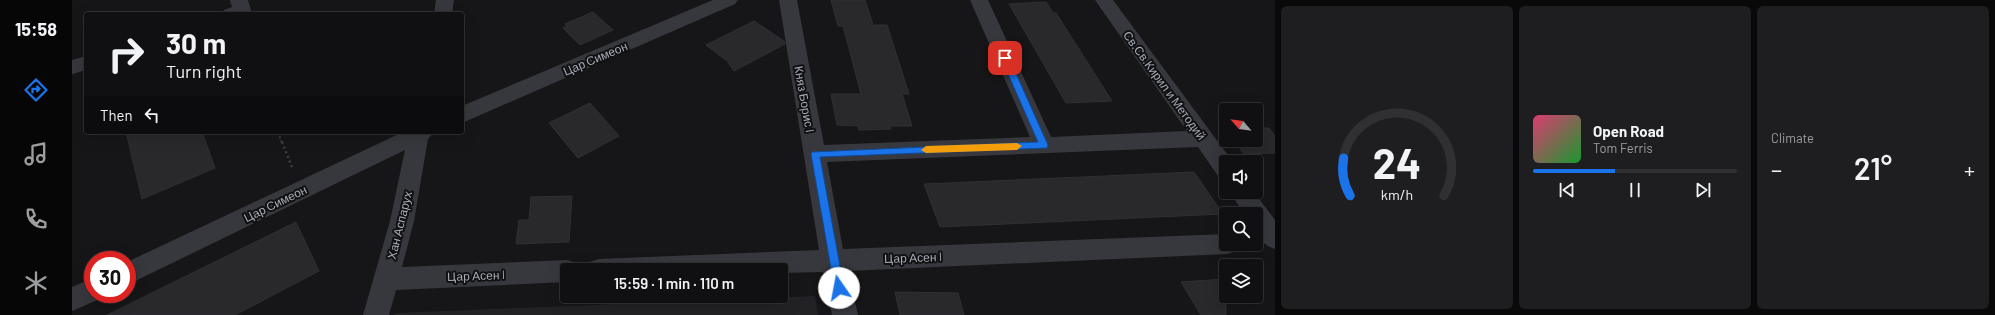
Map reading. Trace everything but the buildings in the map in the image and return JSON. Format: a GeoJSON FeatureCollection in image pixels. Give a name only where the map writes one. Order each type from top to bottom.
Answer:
{"type":"FeatureCollection","features":[{"type":"Feature","properties":{"kind":"street"},"geometry":{"type":"LineString","coordinates":[[236,12],[242,10],[239,0]]}},
{"type":"Feature","properties":{"kind":"street"},"geometry":{"type":"LineString","coordinates":[[442,12],[445,0]]}},
{"type":"Feature","properties":{"kind":"street","name":"Цар Симеон"},"geometry":{"type":"LineString","coordinates":[[464,114],[729,0]]}},
{"type":"Feature","properties":{"kind":"street","name":"Княз Борис I"},"geometry":{"type":"LineString","coordinates":[[788,0],[833,260],[845,315]]}},
{"type":"Feature","properties":{"kind":"street"},"geometry":{"type":"LineString","coordinates":[[978,0],[1044,145]]}},
{"type":"Feature","properties":{"kind":"street","name":"Св.Св.Кирил и Методий"},"geometry":{"type":"LineString","coordinates":[[1104,0],[1219,160]]}},
{"type":"Feature","properties":{"kind":"street"},"geometry":{"type":"LineString","coordinates":[[72,68],[84,64]]}},
{"type":"Feature","properties":{"kind":"street","name":"Цар Симеон"},"geometry":{"type":"LineString","coordinates":[[136,270],[418,134]]}},
{"type":"Feature","properties":{"kind":"street","name":"Хан Аспарух"},"geometry":{"type":"LineString","coordinates":[[376,315],[402,221],[420,134]]}},
{"type":"Feature","properties":{"kind":"street"},"geometry":{"type":"LineString","coordinates":[[815,154],[1204,139]]}},
{"type":"Feature","properties":{"kind":"street"},"geometry":{"type":"LineString","coordinates":[[1247,199],[1275,239]]}},
{"type":"Feature","properties":{"kind":"street"},"geometry":{"type":"LineString","coordinates":[[1263,243],[1275,242]]}},
{"type":"Feature","properties":{"kind":"street","name":"Цар Асен I"},"geometry":{"type":"LineString","coordinates":[[763,263],[1219,244]]}},
{"type":"Feature","properties":{"kind":"street","name":"Цар Асен I"},"geometry":{"type":"LineString","coordinates":[[386,279],[560,271]]}},
{"type":"Feature","properties":{"kind":"street"},"geometry":{"type":"LineString","coordinates":[[72,300],[84,294]]}},
{"type":"Feature","properties":{"kind":"path"},"geometry":{"type":"LineString","coordinates":[[279,134],[294,169]]}},
{"type":"Feature","properties":{"kind":"shaded area"},"geometry":{"type":"Polygon","coordinates":[[[815,296],[818,315],[394,315],[395,313],[642,303],[788,303],[788,297],[815,296]]]}},
{"type":"Feature","properties":{"kind":"slow traffic"},"geometry":{"type":"LineString","coordinates":[[926,150],[1017,146]]}},
{"type":"Feature","properties":{"kind":"route"},"geometry":{"type":"LineString","coordinates":[[839,288],[815,154],[1044,145],[1005,58]]}}]}
